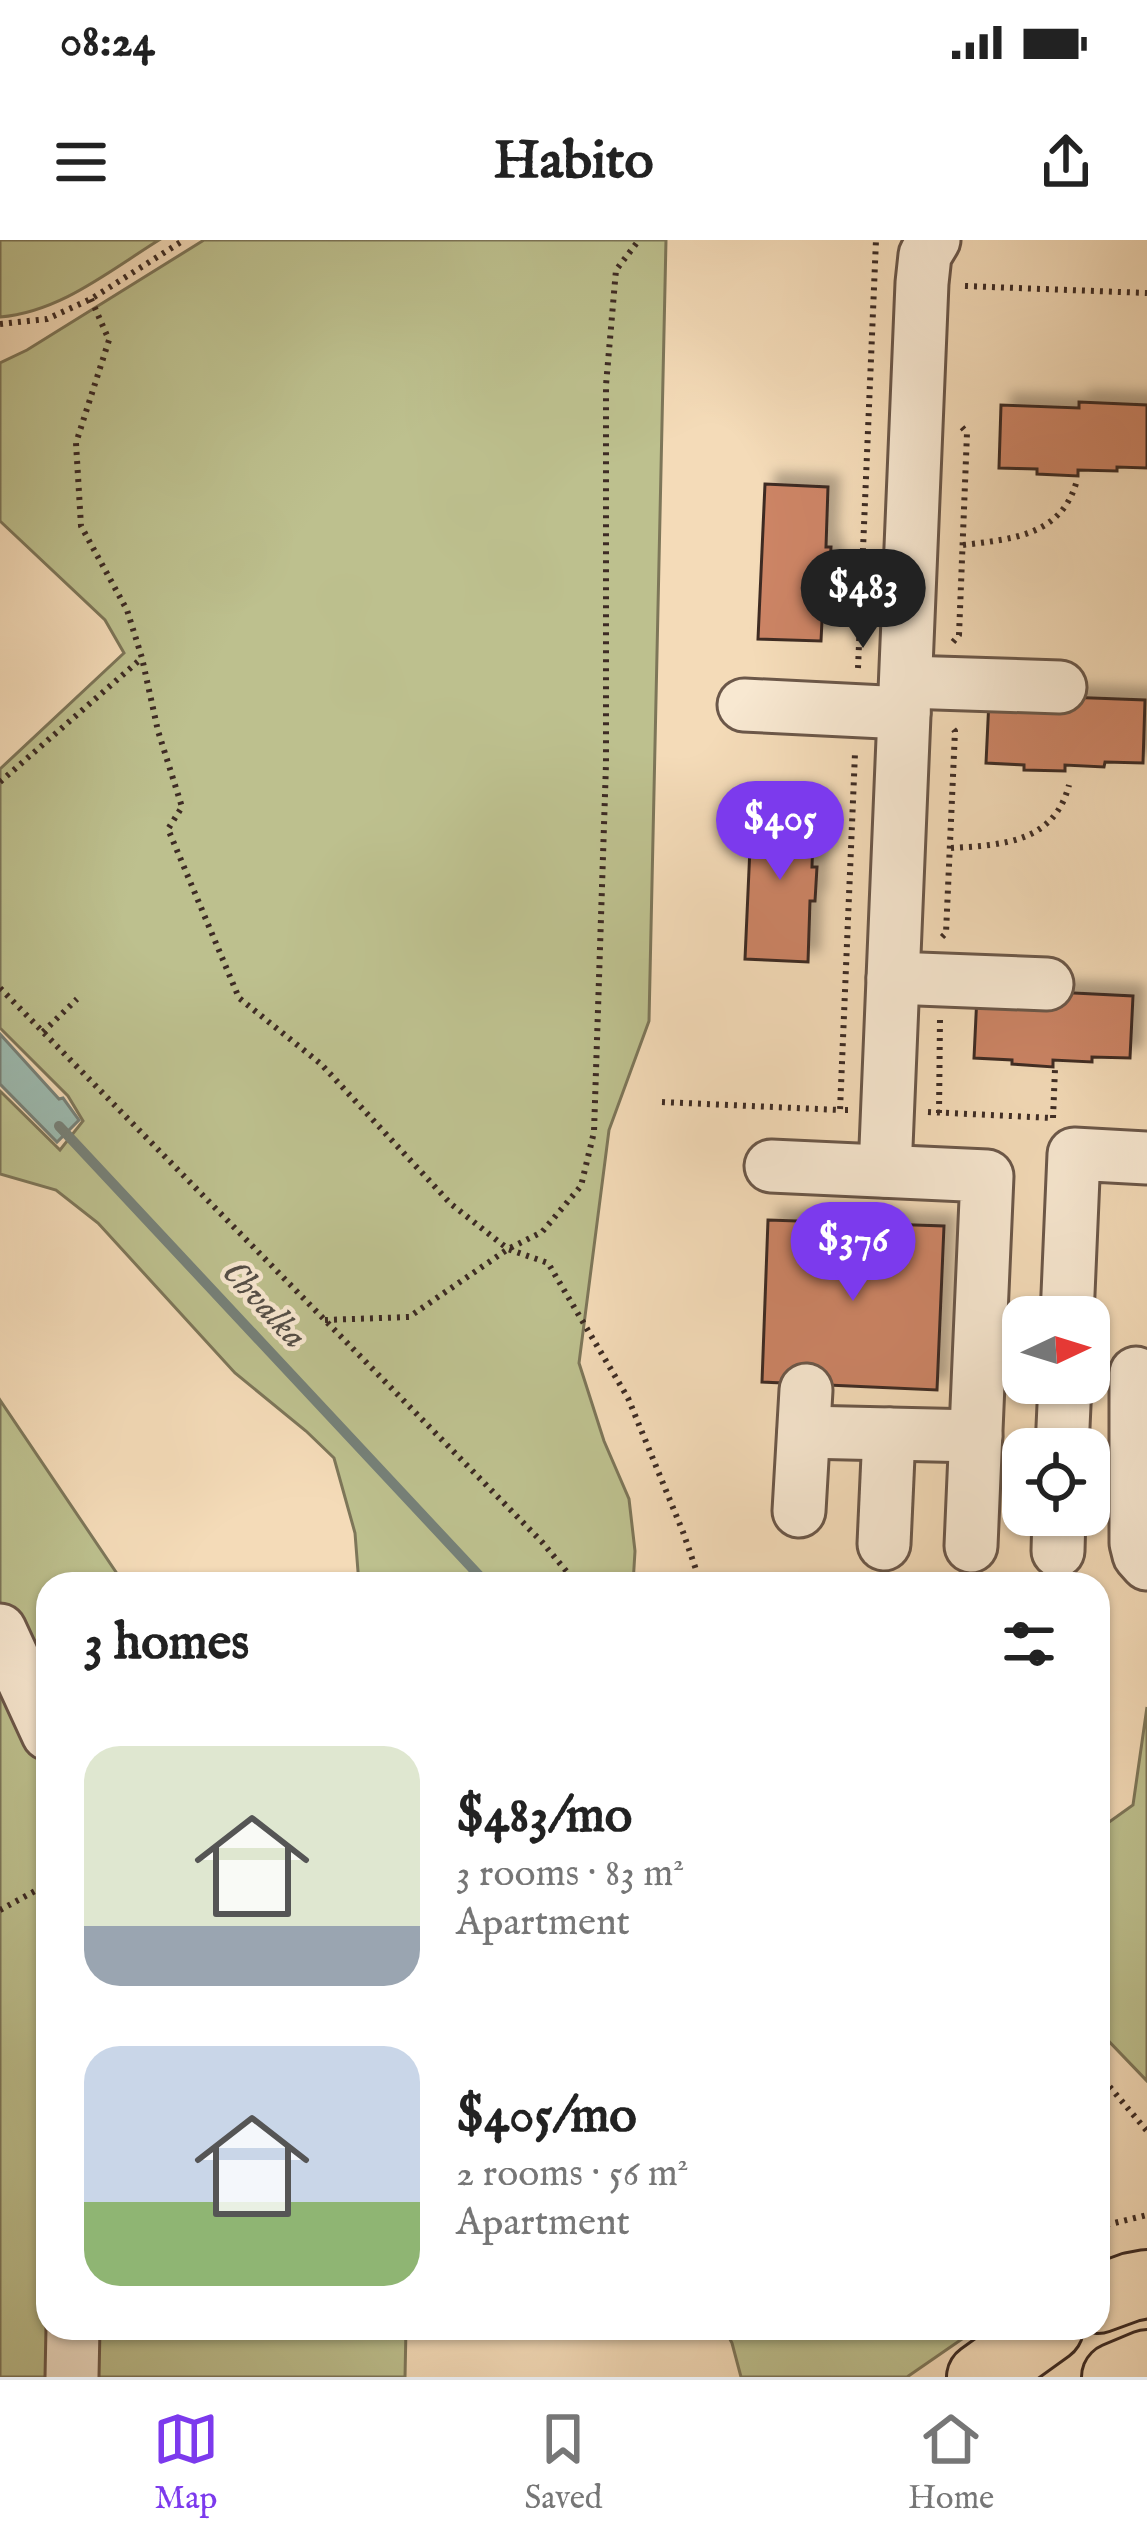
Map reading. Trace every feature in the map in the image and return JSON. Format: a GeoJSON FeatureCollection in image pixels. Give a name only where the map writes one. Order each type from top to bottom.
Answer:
{"type":"FeatureCollection","features":[{"type":"Feature","properties":{"kind":"main road"},"geometry":{"type":"LineString","coordinates":[[1110,2295],[1147,2284]]}},
{"type":"Feature","properties":{"kind":"main road"},"geometry":{"type":"LineString","coordinates":[[981,2377],[1032,2340]]}},
{"type":"Feature","properties":{"kind":"main road"},"geometry":{"type":"LineString","coordinates":[[1116,2377],[1147,2364]]}},
{"type":"Feature","properties":{"kind":"street"},"geometry":{"type":"LineString","coordinates":[[885,1171],[864,1110],[908,979],[922,284],[926,255],[940,262]]}},
{"type":"Feature","properties":{"kind":"street"},"geometry":{"type":"LineString","coordinates":[[744,706],[1060,687]]}},
{"type":"Feature","properties":{"kind":"street"},"geometry":{"type":"LineString","coordinates":[[908,979],[1047,984]]}},
{"type":"Feature","properties":{"kind":"street"},"geometry":{"type":"LineString","coordinates":[[1068,1296],[1073,1154],[1147,1158]]}},
{"type":"Feature","properties":{"kind":"street"},"geometry":{"type":"LineString","coordinates":[[771,1166],[988,1176],[1001,1370],[976,1436],[971,1546]]}},
{"type":"Feature","properties":{"kind":"street"},"geometry":{"type":"LineString","coordinates":[[1124,1372],[1136,1543],[1147,1564]]}},
{"type":"Feature","properties":{"kind":"street"},"geometry":{"type":"LineString","coordinates":[[799,1511],[805,1411],[889,1434],[976,1436]]}},
{"type":"Feature","properties":{"kind":"street"},"geometry":{"type":"LineString","coordinates":[[884,1544],[889,1434]]}},
{"type":"Feature","properties":{"kind":"street"},"geometry":{"type":"LineString","coordinates":[[0,1630],[36,1708]]}},
{"type":"Feature","properties":{"kind":"street"},"geometry":{"type":"LineString","coordinates":[[72,2377],[73,2340]]}},
{"type":"Feature","properties":{"kind":"path"},"geometry":{"type":"LineString","coordinates":[[0,324],[46,320],[91,299],[184,240]]}},
{"type":"Feature","properties":{"kind":"path"},"geometry":{"type":"LineString","coordinates":[[325,1320],[409,1317],[508,1249],[542,1232],[581,1186],[594,1132],[606,764],[606,385],[616,270],[639,240]]}},
{"type":"Feature","properties":{"kind":"path"},"geometry":{"type":"LineString","coordinates":[[940,262],[1147,293]]}},
{"type":"Feature","properties":{"kind":"path"},"geometry":{"type":"LineString","coordinates":[[91,299],[109,340],[76,443],[81,526],[127,610],[182,807],[168,829],[239,998],[321,1064],[452,1204],[508,1249],[548,1264],[628,1398],[696,1572]]}},
{"type":"Feature","properties":{"kind":"path"},"geometry":{"type":"LineString","coordinates":[[953,419],[967,433],[959,635],[935,659],[914,693],[933,704],[955,731],[946,933],[908,979],[942,1021],[939,1113],[1053,1118],[1055,1069]]}},
{"type":"Feature","properties":{"kind":"path"},"geometry":{"type":"LineString","coordinates":[[963,545],[1021,537],[1046,525],[1072,498],[1077,480]]}},
{"type":"Feature","properties":{"kind":"path"},"geometry":{"type":"LineString","coordinates":[[0,782],[142,658]]}},
{"type":"Feature","properties":{"kind":"path"},"geometry":{"type":"LineString","coordinates":[[950,848],[1013,842],[1038,830],[1064,803],[1069,785]]}},
{"type":"Feature","properties":{"kind":"path"},"geometry":{"type":"LineString","coordinates":[[0,988],[567,1572]]}},
{"type":"Feature","properties":{"kind":"path"},"geometry":{"type":"LineString","coordinates":[[43,1032],[77,999]]}},
{"type":"Feature","properties":{"kind":"path"},"geometry":{"type":"LineString","coordinates":[[662,1102],[864,1110]]}},
{"type":"Feature","properties":{"kind":"path"},"geometry":{"type":"LineString","coordinates":[[0,1910],[36,1890]]}},
{"type":"Feature","properties":{"kind":"path"},"geometry":{"type":"LineString","coordinates":[[1110,2087],[1147,2131]]}},
{"type":"Feature","properties":{"kind":"path"},"geometry":{"type":"LineString","coordinates":[[1110,2224],[1147,2215]]}},
{"type":"Feature","properties":{"kind":"green space"},"geometry":{"type":"Polygon","coordinates":[[[0,240],[159,240],[63,299],[0,317],[0,240]]]}},
{"type":"Feature","properties":{"kind":"green space"},"geometry":{"type":"Polygon","coordinates":[[[204,240],[666,240],[649,1021],[609,1130],[579,1363],[629,1499],[634,1572],[358,1572],[355,1533],[334,1458],[235,1373],[98,1223],[56,1190],[0,1174],[0,1091],[60,1150],[83,1121],[68,1096],[0,1028],[0,769],[124,653],[105,620],[0,521],[0,363],[204,240]]]}},
{"type":"Feature","properties":{"kind":"green space"},"geometry":{"type":"Polygon","coordinates":[[[0,1400],[116,1572],[36,1572],[36,2340],[406,2340],[405,2377],[0,2377],[0,1400]]]}},
{"type":"Feature","properties":{"kind":"green space"},"geometry":{"type":"Polygon","coordinates":[[[1147,1707],[1147,2081],[1110,2042],[1110,1821],[1133,1805],[1147,1707]]]}},
{"type":"Feature","properties":{"kind":"green space"},"geometry":{"type":"Polygon","coordinates":[[[961,2340],[907,2377],[741,2377],[732,2343],[961,2340]]]}},
{"type":"Feature","properties":{"kind":"water"},"geometry":{"type":"Polygon","coordinates":[[[0,1034],[79,1120],[57,1142],[0,1084],[0,1034]]]}},
{"type":"Feature","properties":{"kind":"building"},"geometry":{"type":"Polygon","coordinates":[[[1079,402],[1147,405],[1147,468],[1078,470],[1078,476],[999,468],[1001,405],[1079,408],[1079,402]]]}},
{"type":"Feature","properties":{"kind":"building"},"geometry":{"type":"Polygon","coordinates":[[[765,484],[828,487],[826,547],[831,547],[821,641],[758,639],[765,484]]]}},
{"type":"Feature","properties":{"kind":"building"},"geometry":{"type":"Polygon","coordinates":[[[989,700],[1145,700],[1143,763],[1065,765],[1065,771],[986,763],[989,700]]]}},
{"type":"Feature","properties":{"kind":"building"},"geometry":{"type":"Polygon","coordinates":[[[752,803],[814,806],[812,867],[817,867],[815,901],[810,901],[808,962],[745,959],[752,803]]]}},
{"type":"Feature","properties":{"kind":"building"},"geometry":{"type":"Polygon","coordinates":[[[977,995],[1133,996],[1130,1058],[1053,1060],[1053,1067],[974,1058],[977,995]]]}},
{"type":"Feature","properties":{"kind":"building"},"geometry":{"type":"Polygon","coordinates":[[[768,1220],[944,1226],[937,1390],[762,1382],[768,1220]]]}},
{"type":"Feature","properties":{"kind":"waterway","name":"Chvalka"},"geometry":{"type":"LineString","coordinates":[[59,1126],[476,1572]]}}]}
